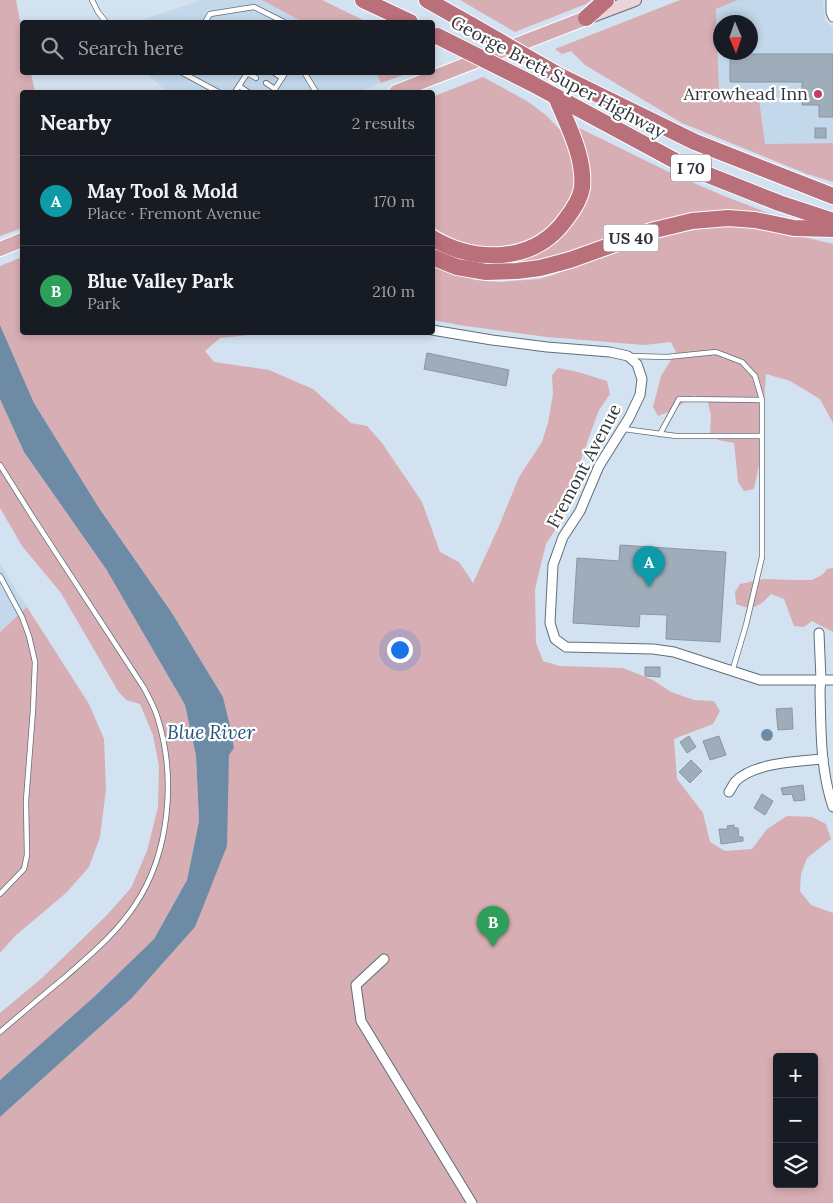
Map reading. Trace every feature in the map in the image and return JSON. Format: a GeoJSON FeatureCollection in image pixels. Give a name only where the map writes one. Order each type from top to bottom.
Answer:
{"type":"FeatureCollection","features":[{"type":"Feature","properties":{"kind":"highway"},"geometry":{"type":"LineString","coordinates":[[364,0],[406,20]]}},
{"type":"Feature","properties":{"kind":"highway"},"geometry":{"type":"LineString","coordinates":[[586,18],[606,0]]}},
{"type":"Feature","properties":{"kind":"highway","name":"George Brett Super Highway"},"geometry":{"type":"LineString","coordinates":[[435,3],[560,76],[695,142],[833,196]]}},
{"type":"Feature","properties":{"kind":"highway","name":"George Brett Super Highway"},"geometry":{"type":"LineString","coordinates":[[435,34],[683,165],[779,204],[833,221]]}},
{"type":"Feature","properties":{"kind":"highway"},"geometry":{"type":"LineString","coordinates":[[435,240],[464,252],[494,256],[519,252],[540,244],[559,230],[575,207],[582,191],[582,171],[577,151],[556,97]]}},
{"type":"Feature","properties":{"kind":"highway","name":"US 40"},"geometry":{"type":"LineString","coordinates":[[435,258],[458,266],[486,272],[516,271],[540,268],[570,260],[651,231],[692,221],[728,218],[755,220],[794,228],[833,229]]}},
{"type":"Feature","properties":{"kind":"main road"},"geometry":{"type":"LineString","coordinates":[[401,90],[635,0]]}},
{"type":"Feature","properties":{"kind":"main road"},"geometry":{"type":"LineString","coordinates":[[0,249],[20,241]]}},
{"type":"Feature","properties":{"kind":"street"},"geometry":{"type":"LineString","coordinates":[[831,0],[833,17]]}},
{"type":"Feature","properties":{"kind":"street"},"geometry":{"type":"LineString","coordinates":[[435,330],[547,348],[610,352],[628,356]]}},
{"type":"Feature","properties":{"kind":"street","name":"Fremont Avenue"},"geometry":{"type":"LineString","coordinates":[[628,356],[638,364],[642,378],[640,394],[629,418],[599,466],[580,511],[563,537],[553,565],[550,622],[555,639],[566,648],[653,649],[674,652],[760,680],[833,680]]}},
{"type":"Feature","properties":{"kind":"street"},"geometry":{"type":"LineString","coordinates":[[818,633],[821,680],[822,759],[833,807]]}},
{"type":"Feature","properties":{"kind":"street"},"geometry":{"type":"LineString","coordinates":[[728,792],[736,781],[746,774],[764,767],[779,763],[822,759]]}},
{"type":"Feature","properties":{"kind":"street"},"geometry":{"type":"LineString","coordinates":[[384,959],[356,985],[361,1021],[472,1203]]}},
{"type":"Feature","properties":{"kind":"lane"},"geometry":{"type":"LineString","coordinates":[[92,0],[104,20]]}},
{"type":"Feature","properties":{"kind":"lane"},"geometry":{"type":"LineString","coordinates":[[206,20],[210,14],[254,7],[277,20]]}},
{"type":"Feature","properties":{"kind":"lane"},"geometry":{"type":"LineString","coordinates":[[187,75],[214,90]]}},
{"type":"Feature","properties":{"kind":"lane"},"geometry":{"type":"LineString","coordinates":[[236,90],[247,75]]}},
{"type":"Feature","properties":{"kind":"lane"},"geometry":{"type":"LineString","coordinates":[[251,75],[256,78]]}},
{"type":"Feature","properties":{"kind":"lane"},"geometry":{"type":"LineString","coordinates":[[278,75],[282,78]]}},
{"type":"Feature","properties":{"kind":"lane"},"geometry":{"type":"LineString","coordinates":[[266,83],[274,90],[284,75]]}},
{"type":"Feature","properties":{"kind":"lane"},"geometry":{"type":"LineString","coordinates":[[306,75],[315,90]]}},
{"type":"Feature","properties":{"kind":"lane"},"geometry":{"type":"LineString","coordinates":[[239,86],[245,90]]}},
{"type":"Feature","properties":{"kind":"lane"},"geometry":{"type":"LineString","coordinates":[[628,356],[667,357],[716,352],[742,362],[755,376],[762,400],[762,557],[746,625],[732,672]]}},
{"type":"Feature","properties":{"kind":"lane"},"geometry":{"type":"LineString","coordinates":[[660,434],[679,399],[762,400]]}},
{"type":"Feature","properties":{"kind":"lane"},"geometry":{"type":"LineString","coordinates":[[622,429],[676,436],[762,436]]}},
{"type":"Feature","properties":{"kind":"lane"},"geometry":{"type":"LineString","coordinates":[[0,465],[144,688],[158,718],[169,772],[168,806],[162,840],[150,876],[135,905],[96,951],[0,1032]]}},
{"type":"Feature","properties":{"kind":"lane"},"geometry":{"type":"LineString","coordinates":[[0,576],[22,617],[35,662],[26,801],[27,855],[24,869],[0,894]]}},
{"type":"Feature","properties":{"kind":"shaded area"},"geometry":{"type":"Polygon","coordinates":[[[0,0],[16,0],[20,21],[20,75],[31,75],[35,90],[20,90],[20,229],[0,236],[0,0]]]}},
{"type":"Feature","properties":{"kind":"shaded area"},"geometry":{"type":"Polygon","coordinates":[[[202,0],[262,0],[299,20],[141,20],[202,0]]]}},
{"type":"Feature","properties":{"kind":"shaded area"},"geometry":{"type":"Polygon","coordinates":[[[262,0],[322,0],[363,20],[299,20],[262,0]]]}},
{"type":"Feature","properties":{"kind":"shaded area"},"geometry":{"type":"Polygon","coordinates":[[[460,0],[591,0],[586,4],[515,32],[460,0]]]}},
{"type":"Feature","properties":{"kind":"shaded area"},"geometry":{"type":"Polygon","coordinates":[[[680,0],[738,0],[716,9],[716,15],[713,15],[713,60],[718,60],[719,93],[758,92],[765,144],[833,143],[833,182],[807,174],[682,123],[585,65],[571,51],[562,54],[555,49],[680,0]]]}},
{"type":"Feature","properties":{"kind":"shaded area"},"geometry":{"type":"Polygon","coordinates":[[[738,0],[823,0],[825,21],[833,28],[833,143],[764,144],[758,92],[718,93],[717,60],[758,60],[758,15],[716,15],[716,9],[738,0]]]}},
{"type":"Feature","properties":{"kind":"shaded area"},"geometry":{"type":"Polygon","coordinates":[[[149,75],[378,75],[381,83],[363,90],[165,90],[149,75]]]}},
{"type":"Feature","properties":{"kind":"shaded area"},"geometry":{"type":"Polygon","coordinates":[[[378,75],[403,75],[381,83],[378,75]]]}},
{"type":"Feature","properties":{"kind":"shaded area"},"geometry":{"type":"Polygon","coordinates":[[[483,77],[527,101],[547,116],[562,132],[575,163],[574,194],[569,207],[543,234],[507,247],[490,248],[471,246],[435,228],[435,96],[483,77]]]}},
{"type":"Feature","properties":{"kind":"shaded area"},"geometry":{"type":"Polygon","coordinates":[[[573,125],[673,174],[773,215],[740,210],[710,211],[675,217],[559,256],[526,265],[500,266],[471,263],[473,259],[548,246],[566,233],[582,211],[588,192],[573,125]]]}},
{"type":"Feature","properties":{"kind":"shaded area"},"geometry":{"type":"Polygon","coordinates":[[[722,226],[747,227],[775,230],[833,244],[833,423],[820,399],[790,381],[766,374],[760,460],[754,489],[744,491],[738,482],[734,443],[718,440],[710,433],[711,415],[707,399],[694,395],[673,410],[658,416],[653,407],[661,376],[676,352],[671,342],[644,345],[547,337],[435,320],[435,267],[475,280],[499,282],[539,279],[670,235],[722,226]]]}},
{"type":"Feature","properties":{"kind":"shaded area"},"geometry":{"type":"Polygon","coordinates":[[[20,258],[20,335],[249,335],[220,338],[205,351],[214,362],[269,370],[313,389],[351,423],[367,426],[382,443],[422,502],[440,552],[459,562],[473,583],[519,477],[542,442],[548,423],[553,394],[552,375],[558,368],[607,381],[610,394],[599,410],[577,470],[573,490],[564,516],[546,544],[535,590],[536,643],[543,661],[560,666],[623,668],[653,680],[671,692],[694,700],[714,701],[720,711],[713,724],[674,740],[677,779],[703,813],[710,842],[725,851],[752,849],[767,829],[787,816],[812,817],[826,824],[831,839],[807,858],[801,874],[800,891],[811,905],[833,913],[833,1203],[0,1203],[0,1117],[131,999],[195,927],[228,775],[229,755],[234,748],[223,697],[172,613],[99,508],[34,403],[0,325],[0,266],[20,258]]]}},
{"type":"Feature","properties":{"kind":"shaded area"},"geometry":{"type":"Polygon","coordinates":[[[0,399],[24,452],[106,569],[185,705],[196,756],[199,821],[187,880],[154,939],[95,996],[0,1080],[0,1013],[42,978],[106,916],[131,888],[147,851],[158,807],[159,766],[153,735],[140,704],[126,700],[118,691],[61,593],[22,546],[0,508],[0,399]]]}},
{"type":"Feature","properties":{"kind":"shaded area"},"geometry":{"type":"Polygon","coordinates":[[[0,564],[27,607],[0,632],[0,564]]]}},
{"type":"Feature","properties":{"kind":"shaded area"},"geometry":{"type":"Polygon","coordinates":[[[833,568],[833,632],[812,621],[804,627],[794,626],[784,599],[771,594],[759,605],[747,607],[736,604],[735,592],[740,584],[764,579],[812,580],[822,575],[827,569],[833,568]]]}},
{"type":"Feature","properties":{"kind":"shaded area"},"geometry":{"type":"Polygon","coordinates":[[[27,607],[89,704],[104,739],[106,789],[100,837],[89,867],[66,893],[15,936],[0,953],[0,632],[27,607]]]}},
{"type":"Feature","properties":{"kind":"water","name":"Blue River"},"geometry":{"type":"Polygon","coordinates":[[[0,325],[34,403],[99,508],[172,613],[223,697],[234,748],[229,755],[227,846],[195,927],[131,999],[0,1117],[0,1080],[95,996],[154,939],[187,880],[199,821],[196,756],[185,705],[106,569],[24,452],[0,399],[0,325]]]}},
{"type":"Feature","properties":{"kind":"water"},"geometry":{"type":"Polygon","coordinates":[[[767,729],[773,735],[767,741],[761,735],[767,729]]]}},
{"type":"Feature","properties":{"kind":"building","name":"Arrowhead Inn"},"geometry":{"type":"Polygon","coordinates":[[[758,54],[833,54],[833,117],[819,117],[819,105],[802,105],[802,82],[730,82],[730,60],[758,60],[758,54]]]}},
{"type":"Feature","properties":{"kind":"building"},"geometry":{"type":"Polygon","coordinates":[[[815,128],[826,128],[826,138],[815,138],[815,128]]]}},
{"type":"Feature","properties":{"kind":"building"},"geometry":{"type":"Polygon","coordinates":[[[427,353],[509,370],[506,386],[424,369],[427,353]]]}},
{"type":"Feature","properties":{"kind":"building"},"geometry":{"type":"Polygon","coordinates":[[[620,545],[726,552],[720,642],[666,639],[667,615],[640,614],[639,627],[573,623],[577,558],[619,561],[620,545]]]}},
{"type":"Feature","properties":{"kind":"building"},"geometry":{"type":"Polygon","coordinates":[[[645,667],[660,667],[660,677],[645,676],[645,667]]]}},
{"type":"Feature","properties":{"kind":"building"},"geometry":{"type":"Polygon","coordinates":[[[792,708],[793,729],[778,730],[776,709],[792,708]]]}},
{"type":"Feature","properties":{"kind":"building"},"geometry":{"type":"Polygon","coordinates":[[[689,736],[696,747],[687,753],[680,742],[689,736]]]}},
{"type":"Feature","properties":{"kind":"building"},"geometry":{"type":"Polygon","coordinates":[[[719,736],[726,755],[710,760],[703,741],[719,736]]]}},
{"type":"Feature","properties":{"kind":"building"},"geometry":{"type":"Polygon","coordinates":[[[691,760],[702,771],[690,783],[679,772],[691,760]]]}},
{"type":"Feature","properties":{"kind":"building"},"geometry":{"type":"Polygon","coordinates":[[[803,785],[805,800],[794,801],[792,794],[783,795],[781,788],[803,785]]]}},
{"type":"Feature","properties":{"kind":"building"},"geometry":{"type":"Polygon","coordinates":[[[762,794],[773,801],[765,815],[754,808],[762,794]]]}},
{"type":"Feature","properties":{"kind":"building"},"geometry":{"type":"Polygon","coordinates":[[[734,825],[734,828],[738,828],[739,837],[743,837],[743,841],[721,844],[719,829],[728,829],[727,826],[734,825]]]}},
{"type":"Feature","properties":{"kind":"place","name":"Arrowhead Inn"},"geometry":{"type":"Point","coordinates":[818,94]}},
{"type":"Feature","properties":{"kind":"place","name":"May Tool & Mold"},"geometry":{"type":"Point","coordinates":[649,587]}},
{"type":"Feature","properties":{"kind":"place","name":"Blue Valley Park"},"geometry":{"type":"Point","coordinates":[493,947]}}]}
